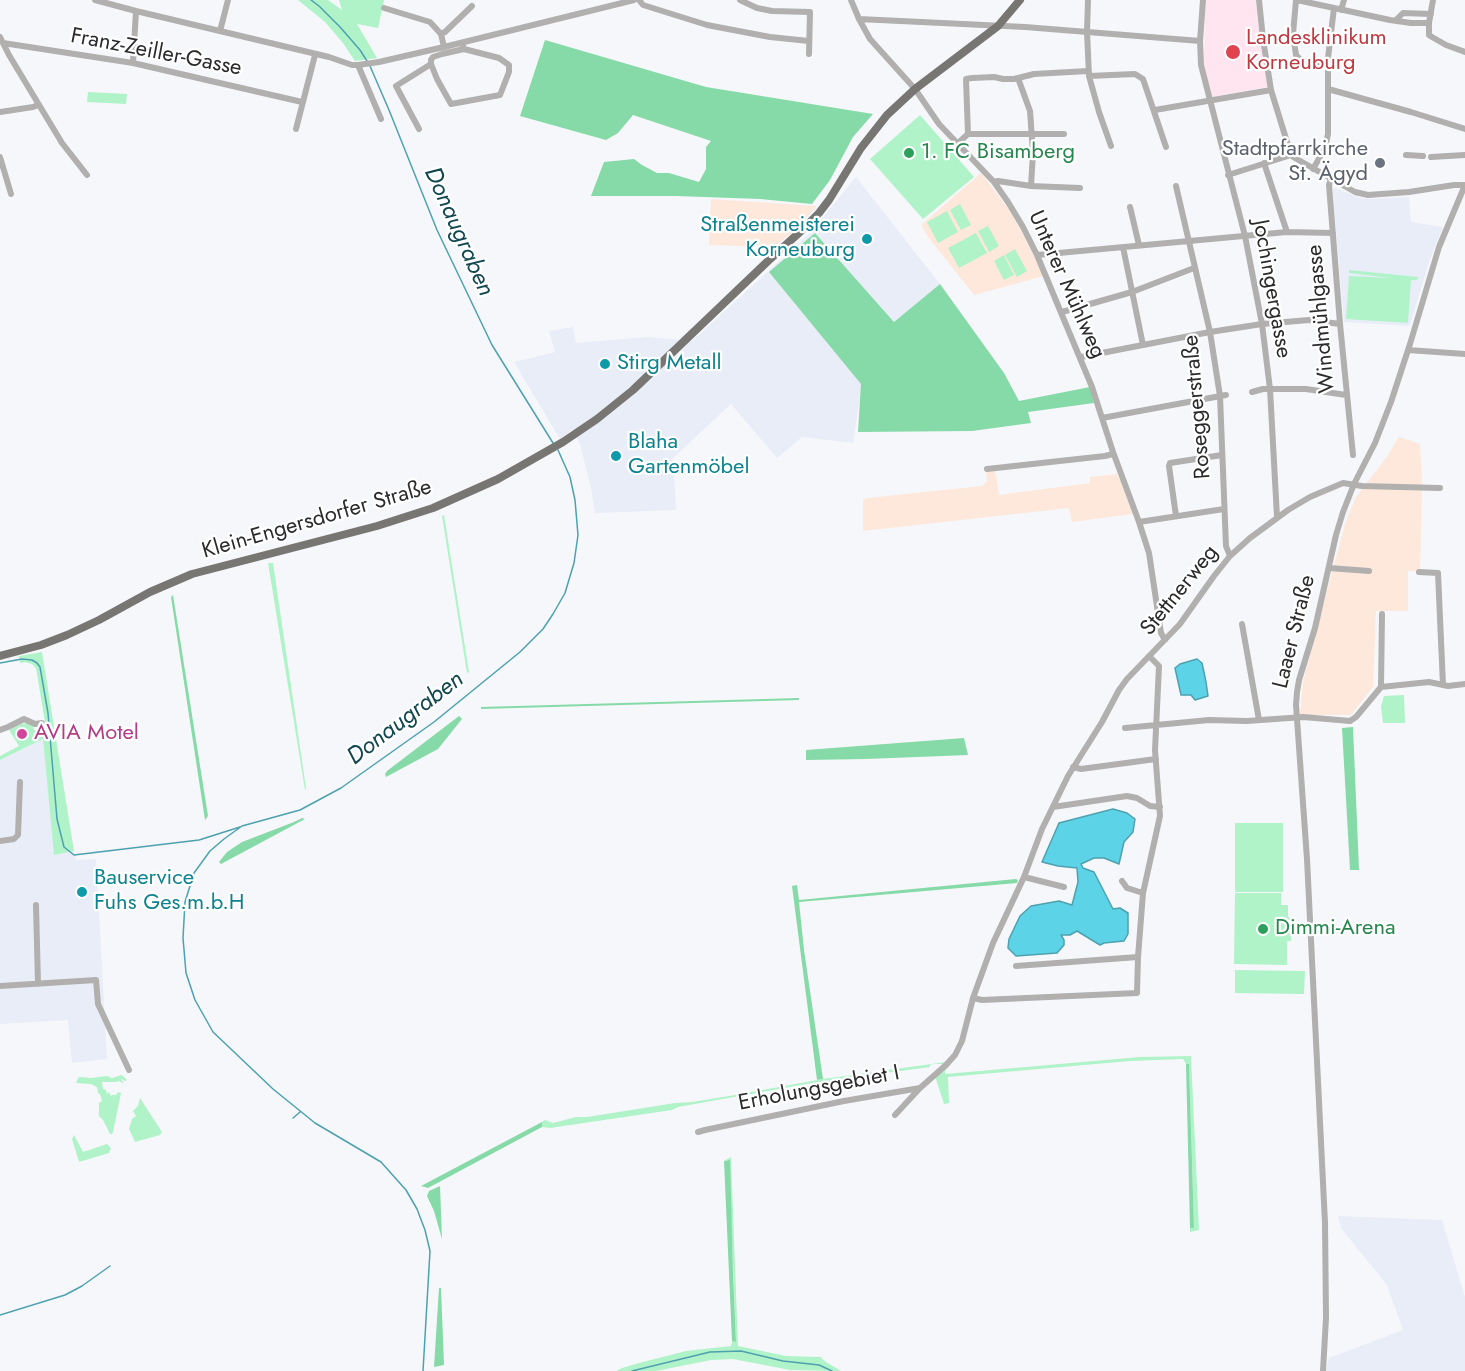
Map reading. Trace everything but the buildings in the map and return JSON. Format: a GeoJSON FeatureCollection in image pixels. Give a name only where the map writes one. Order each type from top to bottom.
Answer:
{"type":"FeatureCollection","features":[{"type":"Feature","properties":{"kind":"main road","name":"Klein-Engersdorfer Straße"},"geometry":{"type":"LineString","coordinates":[[0,654],[41,645],[67,635],[150,592],[192,574],[377,526],[434,508],[485,486],[551,450],[633,390],[807,225],[832,196],[856,155],[887,115],[915,89],[998,26],[1020,0]]}},
{"type":"Feature","properties":{"kind":"street"},"geometry":{"type":"LineString","coordinates":[[95,0],[351,65],[376,62],[444,47],[463,46],[499,58],[509,65],[500,95],[451,104],[431,64]]}},
{"type":"Feature","properties":{"kind":"street"},"geometry":{"type":"LineString","coordinates":[[220,31],[228,0]]}},
{"type":"Feature","properties":{"kind":"street"},"geometry":{"type":"LineString","coordinates":[[419,129],[396,86],[431,64],[433,57],[463,46],[637,0],[643,5],[707,25],[770,37],[809,40]]}},
{"type":"Feature","properties":{"kind":"street"},"geometry":{"type":"LineString","coordinates":[[740,0],[757,8],[810,12],[809,54]]}},
{"type":"Feature","properties":{"kind":"street","name":"Unterer Mühlweg"},"geometry":{"type":"LineString","coordinates":[[851,0],[870,39],[915,89],[939,124],[994,182],[1023,227],[1037,255],[1081,357],[1113,454],[1149,551],[1161,633],[1165,640]]}},
{"type":"Feature","properties":{"kind":"street"},"geometry":{"type":"LineString","coordinates":[[1088,0],[1089,74],[1111,146]]}},
{"type":"Feature","properties":{"kind":"street","name":"Jochingergasse"},"geometry":{"type":"LineString","coordinates":[[1203,0],[1201,65],[1245,236],[1262,324],[1270,390],[1277,517]]}},
{"type":"Feature","properties":{"kind":"street"},"geometry":{"type":"LineString","coordinates":[[1259,0],[1271,90],[1291,155],[1355,192],[1368,195],[1465,185]]}},
{"type":"Feature","properties":{"kind":"street"},"geometry":{"type":"LineString","coordinates":[[1328,64],[1302,61],[1296,55],[1293,42],[1296,0],[1429,25]]}},
{"type":"Feature","properties":{"kind":"street"},"geometry":{"type":"LineString","coordinates":[[1313,169],[1325,148],[1328,134],[1328,64],[1338,9],[1344,0]]}},
{"type":"Feature","properties":{"kind":"street"},"geometry":{"type":"LineString","coordinates":[[1433,0],[1428,32],[1431,38],[1465,52]]}},
{"type":"Feature","properties":{"kind":"street"},"geometry":{"type":"LineString","coordinates":[[441,34],[472,6]]}},
{"type":"Feature","properties":{"kind":"street"},"geometry":{"type":"LineString","coordinates":[[384,8],[430,22],[441,34],[444,47]]}},
{"type":"Feature","properties":{"kind":"street"},"geometry":{"type":"LineString","coordinates":[[133,63],[136,11]]}},
{"type":"Feature","properties":{"kind":"street"},"geometry":{"type":"LineString","coordinates":[[1396,20],[1403,13],[1431,14]]}},
{"type":"Feature","properties":{"kind":"street"},"geometry":{"type":"LineString","coordinates":[[859,19],[1024,27],[1200,41]]}},
{"type":"Feature","properties":{"kind":"street"},"geometry":{"type":"LineString","coordinates":[[1,40],[62,143],[87,175]]}},
{"type":"Feature","properties":{"kind":"street","name":"Franz-Zeiller-Gasse"},"geometry":{"type":"LineString","coordinates":[[1,40],[133,63],[302,102]]}},
{"type":"Feature","properties":{"kind":"street"},"geometry":{"type":"LineString","coordinates":[[296,129],[315,55]]}},
{"type":"Feature","properties":{"kind":"street"},"geometry":{"type":"LineString","coordinates":[[360,65],[381,119]]}},
{"type":"Feature","properties":{"kind":"street"},"geometry":{"type":"LineString","coordinates":[[968,134],[966,79],[1018,78],[1034,74],[1135,74],[1143,79],[1166,147]]}},
{"type":"Feature","properties":{"kind":"street"},"geometry":{"type":"LineString","coordinates":[[1018,78],[1030,111],[1032,186]]}},
{"type":"Feature","properties":{"kind":"street"},"geometry":{"type":"LineString","coordinates":[[1328,89],[1465,129]]}},
{"type":"Feature","properties":{"kind":"street"},"geometry":{"type":"LineString","coordinates":[[1155,110],[1271,90]]}},
{"type":"Feature","properties":{"kind":"street"},"geometry":{"type":"LineString","coordinates":[[0,112],[38,105]]}},
{"type":"Feature","properties":{"kind":"street"},"geometry":{"type":"LineString","coordinates":[[957,144],[968,134],[1064,134]]}},
{"type":"Feature","properties":{"kind":"street"},"geometry":{"type":"LineString","coordinates":[[1228,175],[1291,155]]}},
{"type":"Feature","properties":{"kind":"street"},"geometry":{"type":"LineString","coordinates":[[1406,155],[1427,157],[1465,155]]}},
{"type":"Feature","properties":{"kind":"street"},"geometry":{"type":"LineString","coordinates":[[1,162],[11,194]]}},
{"type":"Feature","properties":{"kind":"street"},"geometry":{"type":"LineString","coordinates":[[1264,164],[1287,232]]}},
{"type":"Feature","properties":{"kind":"street","name":"Windmühlgasse"},"geometry":{"type":"LineString","coordinates":[[1331,179],[1329,185],[1340,324],[1353,455]]}},
{"type":"Feature","properties":{"kind":"street"},"geometry":{"type":"LineString","coordinates":[[994,182],[1080,188]]}},
{"type":"Feature","properties":{"kind":"street","name":"Laaer Straße"},"geometry":{"type":"LineString","coordinates":[[1323,1371],[1326,1296],[1325,1223],[1307,859],[1296,698],[1339,524],[1354,484],[1375,443],[1391,402],[1439,247],[1465,185]]}},
{"type":"Feature","properties":{"kind":"street","name":"Roseggerstraße"},"geometry":{"type":"LineString","coordinates":[[1176,186],[1210,332],[1222,396],[1224,509],[1226,546],[1230,556]]}},
{"type":"Feature","properties":{"kind":"street"},"geometry":{"type":"LineString","coordinates":[[1130,207],[1139,245]]}},
{"type":"Feature","properties":{"kind":"street"},"geometry":{"type":"LineString","coordinates":[[1037,255],[1287,232],[1333,234]]}},
{"type":"Feature","properties":{"kind":"street"},"geometry":{"type":"LineString","coordinates":[[1123,247],[1143,345]]}},
{"type":"Feature","properties":{"kind":"street"},"geometry":{"type":"LineString","coordinates":[[1062,312],[1132,292],[1194,268]]}},
{"type":"Feature","properties":{"kind":"street"},"geometry":{"type":"LineString","coordinates":[[1081,357],[1262,324],[1309,320],[1340,324]]}},
{"type":"Feature","properties":{"kind":"street"},"geometry":{"type":"LineString","coordinates":[[1408,350],[1465,354]]}},
{"type":"Feature","properties":{"kind":"street"},"geometry":{"type":"LineString","coordinates":[[1252,392],[1306,388],[1346,395]]}},
{"type":"Feature","properties":{"kind":"street"},"geometry":{"type":"LineString","coordinates":[[1102,418],[1222,396]]}},
{"type":"Feature","properties":{"kind":"street"},"geometry":{"type":"LineString","coordinates":[[987,469],[1113,454]]}},
{"type":"Feature","properties":{"kind":"street"},"geometry":{"type":"LineString","coordinates":[[1176,516],[1170,463],[1222,455]]}},
{"type":"Feature","properties":{"kind":"street","name":"Stettnerweg"},"geometry":{"type":"LineString","coordinates":[[1024,877],[1042,829],[1073,767],[1092,739],[1123,684],[1180,624],[1230,556],[1277,517],[1303,501],[1342,483],[1362,486],[1440,488]]}},
{"type":"Feature","properties":{"kind":"street"},"geometry":{"type":"LineString","coordinates":[[1139,522],[1224,509]]}},
{"type":"Feature","properties":{"kind":"street"},"geometry":{"type":"LineString","coordinates":[[1329,567],[1369,571]]}},
{"type":"Feature","properties":{"kind":"street"},"geometry":{"type":"LineString","coordinates":[[1419,572],[1438,573],[1443,685]]}},
{"type":"Feature","properties":{"kind":"street"},"geometry":{"type":"LineString","coordinates":[[1125,728],[1209,720],[1312,718],[1350,721],[1381,687],[1382,614]]}},
{"type":"Feature","properties":{"kind":"street"},"geometry":{"type":"LineString","coordinates":[[1242,624],[1259,720]]}},
{"type":"Feature","properties":{"kind":"street"},"geometry":{"type":"LineString","coordinates":[[973,998],[981,1000],[1137,993],[1143,893],[1159,823],[1160,807],[1156,759],[1159,666],[1149,656]]}},
{"type":"Feature","properties":{"kind":"street"},"geometry":{"type":"LineString","coordinates":[[1381,687],[1429,682],[1443,685],[1465,684]]}},
{"type":"Feature","properties":{"kind":"street"},"geometry":{"type":"LineString","coordinates":[[0,730],[24,719],[35,724],[42,723]]}},
{"type":"Feature","properties":{"kind":"street"},"geometry":{"type":"LineString","coordinates":[[1073,767],[1081,769],[1156,759]]}},
{"type":"Feature","properties":{"kind":"street"},"geometry":{"type":"LineString","coordinates":[[0,841],[15,839],[18,835],[20,782]]}},
{"type":"Feature","properties":{"kind":"street"},"geometry":{"type":"LineString","coordinates":[[1053,807],[1130,796],[1150,806],[1160,807]]}},
{"type":"Feature","properties":{"kind":"street"},"geometry":{"type":"LineString","coordinates":[[1024,877],[1064,887]]}},
{"type":"Feature","properties":{"kind":"street","name":"Erholungsgebiet I"},"geometry":{"type":"LineString","coordinates":[[698,1132],[844,1101],[920,1088],[955,1055],[962,1041],[973,998],[993,944],[1024,877]]}},
{"type":"Feature","properties":{"kind":"street"},"geometry":{"type":"LineString","coordinates":[[1122,881],[1126,888],[1143,893]]}},
{"type":"Feature","properties":{"kind":"street"},"geometry":{"type":"LineString","coordinates":[[36,905],[38,984]]}},
{"type":"Feature","properties":{"kind":"street"},"geometry":{"type":"LineString","coordinates":[[1016,966],[1138,957]]}},
{"type":"Feature","properties":{"kind":"street"},"geometry":{"type":"LineString","coordinates":[[0,986],[96,980],[98,1004],[129,1070]]}},
{"type":"Feature","properties":{"kind":"street"},"geometry":{"type":"LineString","coordinates":[[895,1115],[920,1088]]}},
{"type":"Feature","properties":{"kind":"shaded area","name":"Landesklinikum Korneuburg"},"geometry":{"type":"Polygon","coordinates":[[[1205,0],[1256,0],[1260,44],[1268,87],[1211,97],[1204,65],[1205,0]]]}},
{"type":"Feature","properties":{"kind":"shaded area"},"geometry":{"type":"Polygon","coordinates":[[[981,173],[1010,211],[1044,276],[974,295],[921,225],[981,173]]]}},
{"type":"Feature","properties":{"kind":"shaded area"},"geometry":{"type":"Polygon","coordinates":[[[856,177],[940,284],[894,322],[815,233],[770,272],[862,384],[853,443],[802,437],[777,458],[731,404],[673,458],[676,510],[595,513],[580,444],[572,430],[560,439],[514,362],[555,352],[549,331],[573,327],[576,343],[648,337],[692,341],[810,233],[856,177]]]}},
{"type":"Feature","properties":{"kind":"shaded area"},"geometry":{"type":"Polygon","coordinates":[[[1335,188],[1368,199],[1409,197],[1411,222],[1443,227],[1430,259],[1410,325],[1344,322],[1334,208],[1333,190],[1335,188]]]}},
{"type":"Feature","properties":{"kind":"shaded area"},"geometry":{"type":"Polygon","coordinates":[[[711,199],[817,206],[793,232],[774,247],[709,245],[711,199]]]}},
{"type":"Feature","properties":{"kind":"shaded area"},"geometry":{"type":"Polygon","coordinates":[[[1399,437],[1420,444],[1422,484],[1420,571],[1408,571],[1408,611],[1376,611],[1373,687],[1351,715],[1300,715],[1303,682],[1345,524],[1356,497],[1399,437]]]}},
{"type":"Feature","properties":{"kind":"shaded area"},"geometry":{"type":"Polygon","coordinates":[[[995,470],[999,495],[1090,483],[1090,477],[1117,474],[1130,500],[1133,514],[1072,522],[1069,508],[863,531],[863,500],[982,486],[987,481],[986,471],[995,470]]]}},
{"type":"Feature","properties":{"kind":"shaded area"},"geometry":{"type":"Polygon","coordinates":[[[43,739],[54,855],[74,851],[76,860],[96,859],[107,1059],[72,1063],[68,1020],[0,1024],[0,760],[43,739]]]}},
{"type":"Feature","properties":{"kind":"shaded area"},"geometry":{"type":"Polygon","coordinates":[[[1338,1216],[1442,1220],[1465,1297],[1465,1371],[1326,1371],[1329,1358],[1403,1330],[1387,1285],[1341,1228],[1338,1216]]]}},
{"type":"Feature","properties":{"kind":"green space"},"geometry":{"type":"Polygon","coordinates":[[[298,0],[328,0],[342,10],[339,0],[384,0],[378,28],[357,24],[377,58],[355,61],[325,22],[298,0]]]}},
{"type":"Feature","properties":{"kind":"green space"},"geometry":{"type":"Polygon","coordinates":[[[545,40],[706,87],[873,114],[853,137],[830,180],[812,204],[760,199],[591,196],[604,162],[634,159],[657,173],[669,173],[699,182],[706,169],[706,147],[711,141],[633,115],[618,133],[606,140],[520,116],[545,40]]]}},
{"type":"Feature","properties":{"kind":"green space"},"geometry":{"type":"Polygon","coordinates":[[[88,92],[127,94],[126,104],[87,102],[88,92]]]}},
{"type":"Feature","properties":{"kind":"green space"},"geometry":{"type":"Polygon","coordinates":[[[920,115],[974,177],[923,219],[870,159],[920,115]]]}},
{"type":"Feature","properties":{"kind":"green space"},"geometry":{"type":"Polygon","coordinates":[[[960,204],[971,225],[961,230],[950,210],[960,204]]]}},
{"type":"Feature","properties":{"kind":"green space"},"geometry":{"type":"Polygon","coordinates":[[[947,211],[958,232],[938,243],[927,222],[947,211]]]}},
{"type":"Feature","properties":{"kind":"green space"},"geometry":{"type":"Polygon","coordinates":[[[988,226],[999,246],[989,252],[978,231],[988,226]]]}},
{"type":"Feature","properties":{"kind":"green space"},"geometry":{"type":"Polygon","coordinates":[[[815,233],[894,322],[940,284],[1004,373],[1019,401],[1090,387],[1094,403],[1028,412],[1031,423],[972,431],[858,432],[861,384],[769,272],[815,233]]]}},
{"type":"Feature","properties":{"kind":"green space"},"geometry":{"type":"Polygon","coordinates":[[[976,233],[987,253],[959,268],[948,248],[976,233]]]}},
{"type":"Feature","properties":{"kind":"green space"},"geometry":{"type":"Polygon","coordinates":[[[1015,249],[1027,271],[1017,277],[1005,255],[1015,249]]]}},
{"type":"Feature","properties":{"kind":"green space"},"geometry":{"type":"Polygon","coordinates":[[[1004,255],[1014,275],[1004,280],[994,261],[1004,255]]]}},
{"type":"Feature","properties":{"kind":"green space"},"geometry":{"type":"Polygon","coordinates":[[[1349,270],[1418,277],[1417,280],[1411,280],[1408,323],[1346,319],[1349,276],[1391,278],[1349,273],[1349,270]]]}},
{"type":"Feature","properties":{"kind":"green space"},"geometry":{"type":"Polygon","coordinates":[[[444,515],[469,672],[467,673],[442,516],[444,515]]]}},
{"type":"Feature","properties":{"kind":"green space"},"geometry":{"type":"Polygon","coordinates":[[[268,563],[273,563],[305,790],[268,563]]]}},
{"type":"Feature","properties":{"kind":"green space"},"geometry":{"type":"Polygon","coordinates":[[[173,595],[208,816],[205,820],[171,597],[173,595]]]}},
{"type":"Feature","properties":{"kind":"green space"},"geometry":{"type":"Polygon","coordinates":[[[42,652],[74,851],[54,855],[43,739],[0,760],[0,756],[19,746],[9,730],[27,723],[33,726],[34,730],[46,728],[36,668],[32,664],[20,663],[19,656],[42,652]]]}},
{"type":"Feature","properties":{"kind":"green space"},"geometry":{"type":"Polygon","coordinates":[[[1404,695],[1405,723],[1383,723],[1381,706],[1384,696],[1404,695]]]}},
{"type":"Feature","properties":{"kind":"green space"},"geometry":{"type":"Polygon","coordinates":[[[799,698],[799,700],[481,709],[481,707],[799,698]]]}},
{"type":"Feature","properties":{"kind":"green space"},"geometry":{"type":"Polygon","coordinates":[[[459,716],[462,719],[438,749],[386,777],[387,771],[459,716]]]}},
{"type":"Feature","properties":{"kind":"green space"},"geometry":{"type":"Polygon","coordinates":[[[1353,727],[1359,870],[1350,870],[1342,728],[1353,727]]]}},
{"type":"Feature","properties":{"kind":"green space"},"geometry":{"type":"Polygon","coordinates":[[[964,738],[968,755],[806,760],[806,750],[964,738]]]}},
{"type":"Feature","properties":{"kind":"green space"},"geometry":{"type":"Polygon","coordinates":[[[302,818],[305,819],[221,864],[219,862],[227,852],[242,842],[302,818]]]}},
{"type":"Feature","properties":{"kind":"green space"},"geometry":{"type":"Polygon","coordinates":[[[1235,823],[1283,823],[1283,892],[1235,892],[1235,823]]]}},
{"type":"Feature","properties":{"kind":"green space"},"geometry":{"type":"Polygon","coordinates":[[[1016,879],[1017,883],[799,902],[823,1079],[817,1080],[792,886],[797,885],[799,900],[1016,879]]]}},
{"type":"Feature","properties":{"kind":"green space","name":"Dimmi-Arena"},"geometry":{"type":"Polygon","coordinates":[[[1235,893],[1281,893],[1281,905],[1288,905],[1288,917],[1291,918],[1291,941],[1287,941],[1287,965],[1234,964],[1235,893]]]}},
{"type":"Feature","properties":{"kind":"green space"},"geometry":{"type":"Polygon","coordinates":[[[1235,970],[1305,971],[1304,994],[1235,993],[1235,970]]]}},
{"type":"Feature","properties":{"kind":"green space"},"geometry":{"type":"Polygon","coordinates":[[[1191,1056],[1199,1230],[1190,1232],[1190,1228],[1194,1228],[1189,1065],[1183,1059],[1130,1061],[948,1077],[949,1103],[944,1104],[934,1073],[943,1064],[933,1064],[930,1067],[818,1082],[678,1107],[672,1110],[550,1128],[542,1127],[542,1122],[545,1120],[553,1123],[576,1117],[692,1102],[823,1079],[946,1062],[951,1063],[945,1074],[1140,1057],[1191,1056]]]}},
{"type":"Feature","properties":{"kind":"green space"},"geometry":{"type":"Polygon","coordinates":[[[1186,1064],[1189,1064],[1194,1228],[1190,1228],[1186,1064]]]}},
{"type":"Feature","properties":{"kind":"green space"},"geometry":{"type":"Polygon","coordinates":[[[122,1075],[127,1080],[121,1079],[124,1084],[119,1081],[102,1082],[107,1094],[109,1092],[111,1096],[118,1092],[121,1093],[113,1132],[110,1134],[99,1116],[99,1103],[102,1101],[97,1087],[91,1084],[76,1083],[79,1077],[107,1076],[112,1078],[122,1075]]]}},
{"type":"Feature","properties":{"kind":"green space"},"geometry":{"type":"Polygon","coordinates":[[[140,1098],[162,1132],[160,1135],[135,1142],[129,1129],[132,1119],[136,1116],[133,1111],[138,1106],[140,1098]]]}},
{"type":"Feature","properties":{"kind":"green space"},"geometry":{"type":"Polygon","coordinates":[[[542,1122],[542,1127],[428,1188],[421,1186],[542,1122]]]}},
{"type":"Feature","properties":{"kind":"green space"},"geometry":{"type":"Polygon","coordinates":[[[74,1135],[83,1152],[107,1144],[111,1148],[109,1153],[79,1162],[72,1139],[74,1135]]]}},
{"type":"Feature","properties":{"kind":"green space"},"geometry":{"type":"Polygon","coordinates":[[[731,1157],[738,1346],[786,1356],[821,1357],[841,1371],[790,1370],[733,1359],[711,1360],[656,1371],[616,1371],[686,1351],[731,1346],[732,1341],[736,1342],[729,1160],[724,1161],[731,1157]]]}},
{"type":"Feature","properties":{"kind":"green space"},"geometry":{"type":"Polygon","coordinates":[[[730,1160],[736,1342],[732,1341],[724,1161],[730,1160]]]}},
{"type":"Feature","properties":{"kind":"green space"},"geometry":{"type":"Polygon","coordinates":[[[440,1186],[442,1239],[427,1196],[429,1191],[440,1186]]]}},
{"type":"Feature","properties":{"kind":"green space"},"geometry":{"type":"Polygon","coordinates":[[[439,1288],[441,1288],[444,1365],[434,1367],[439,1288]]]}},
{"type":"Feature","properties":{"kind":"water"},"geometry":{"type":"Polygon","coordinates":[[[1197,659],[1202,663],[1208,696],[1195,700],[1191,695],[1181,695],[1175,668],[1180,664],[1197,659]]]}},
{"type":"Feature","properties":{"kind":"water"},"geometry":{"type":"Polygon","coordinates":[[[1113,809],[1127,813],[1135,819],[1133,832],[1124,842],[1119,864],[1104,858],[1094,858],[1081,864],[1083,868],[1094,872],[1113,909],[1120,908],[1128,913],[1128,934],[1124,941],[1100,945],[1077,931],[1070,935],[1061,935],[1064,945],[1057,953],[1016,956],[1008,948],[1009,939],[1020,916],[1031,906],[1059,901],[1072,905],[1078,882],[1077,868],[1042,862],[1059,823],[1113,809]]]}},
{"type":"Feature","properties":{"kind":"waterway","name":"Donaugraben"},"geometry":{"type":"LineString","coordinates":[[311,0],[340,27],[367,61]]}},
{"type":"Feature","properties":{"kind":"waterway","name":"Donaugraben"},"geometry":{"type":"LineString","coordinates":[[370,66],[437,230],[492,345],[553,443]]}},
{"type":"Feature","properties":{"kind":"waterway","name":"Donaugraben"},"geometry":{"type":"LineString","coordinates":[[423,1371],[430,1251],[417,1209],[406,1190],[381,1162],[315,1123],[273,1089],[213,1032],[195,1000],[186,973],[183,938],[185,902],[194,873],[210,851],[224,839],[242,826],[300,810],[341,788],[434,722],[520,652],[543,629],[565,593],[574,563],[578,535],[575,500],[570,477],[558,450]]}},
{"type":"Feature","properties":{"kind":"waterway"},"geometry":{"type":"LineString","coordinates":[[0,663],[22,659],[32,660],[40,667],[48,713],[57,819],[64,847],[74,855],[199,840],[240,827]]}},
{"type":"Feature","properties":{"kind":"waterway"},"geometry":{"type":"LineString","coordinates":[[293,1118],[300,1112]]}},
{"type":"Feature","properties":{"kind":"waterway"},"geometry":{"type":"LineString","coordinates":[[0,1315],[65,1295],[110,1266]]}},
{"type":"Feature","properties":{"kind":"waterway"},"geometry":{"type":"LineString","coordinates":[[632,1371],[710,1352],[741,1351],[783,1361],[819,1365],[832,1371]]}},
{"type":"Feature","properties":{"kind":"place","name":"Landesklinikum Korneuburg"},"geometry":{"type":"Point","coordinates":[1233,52]}},
{"type":"Feature","properties":{"kind":"place","name":"1. FC Bisamberg"},"geometry":{"type":"Point","coordinates":[909,153]}},
{"type":"Feature","properties":{"kind":"place","name":"Stadtpfarrkirche St. Ägyd"},"geometry":{"type":"Point","coordinates":[1380,163]}},
{"type":"Feature","properties":{"kind":"place","name":"Straßenmeisterei Korneuburg"},"geometry":{"type":"Point","coordinates":[867,239]}},
{"type":"Feature","properties":{"kind":"place","name":"Stirg Metall"},"geometry":{"type":"Point","coordinates":[605,364]}},
{"type":"Feature","properties":{"kind":"place","name":"Blaha Gartenmöbel"},"geometry":{"type":"Point","coordinates":[616,456]}},
{"type":"Feature","properties":{"kind":"place","name":"AVIA Motel"},"geometry":{"type":"Point","coordinates":[22,734]}},
{"type":"Feature","properties":{"kind":"place","name":"Bauservice Fuhs Ges.m.b.H"},"geometry":{"type":"Point","coordinates":[82,892]}},
{"type":"Feature","properties":{"kind":"place","name":"Dimmi-Arena"},"geometry":{"type":"Point","coordinates":[1263,929]}}]}
